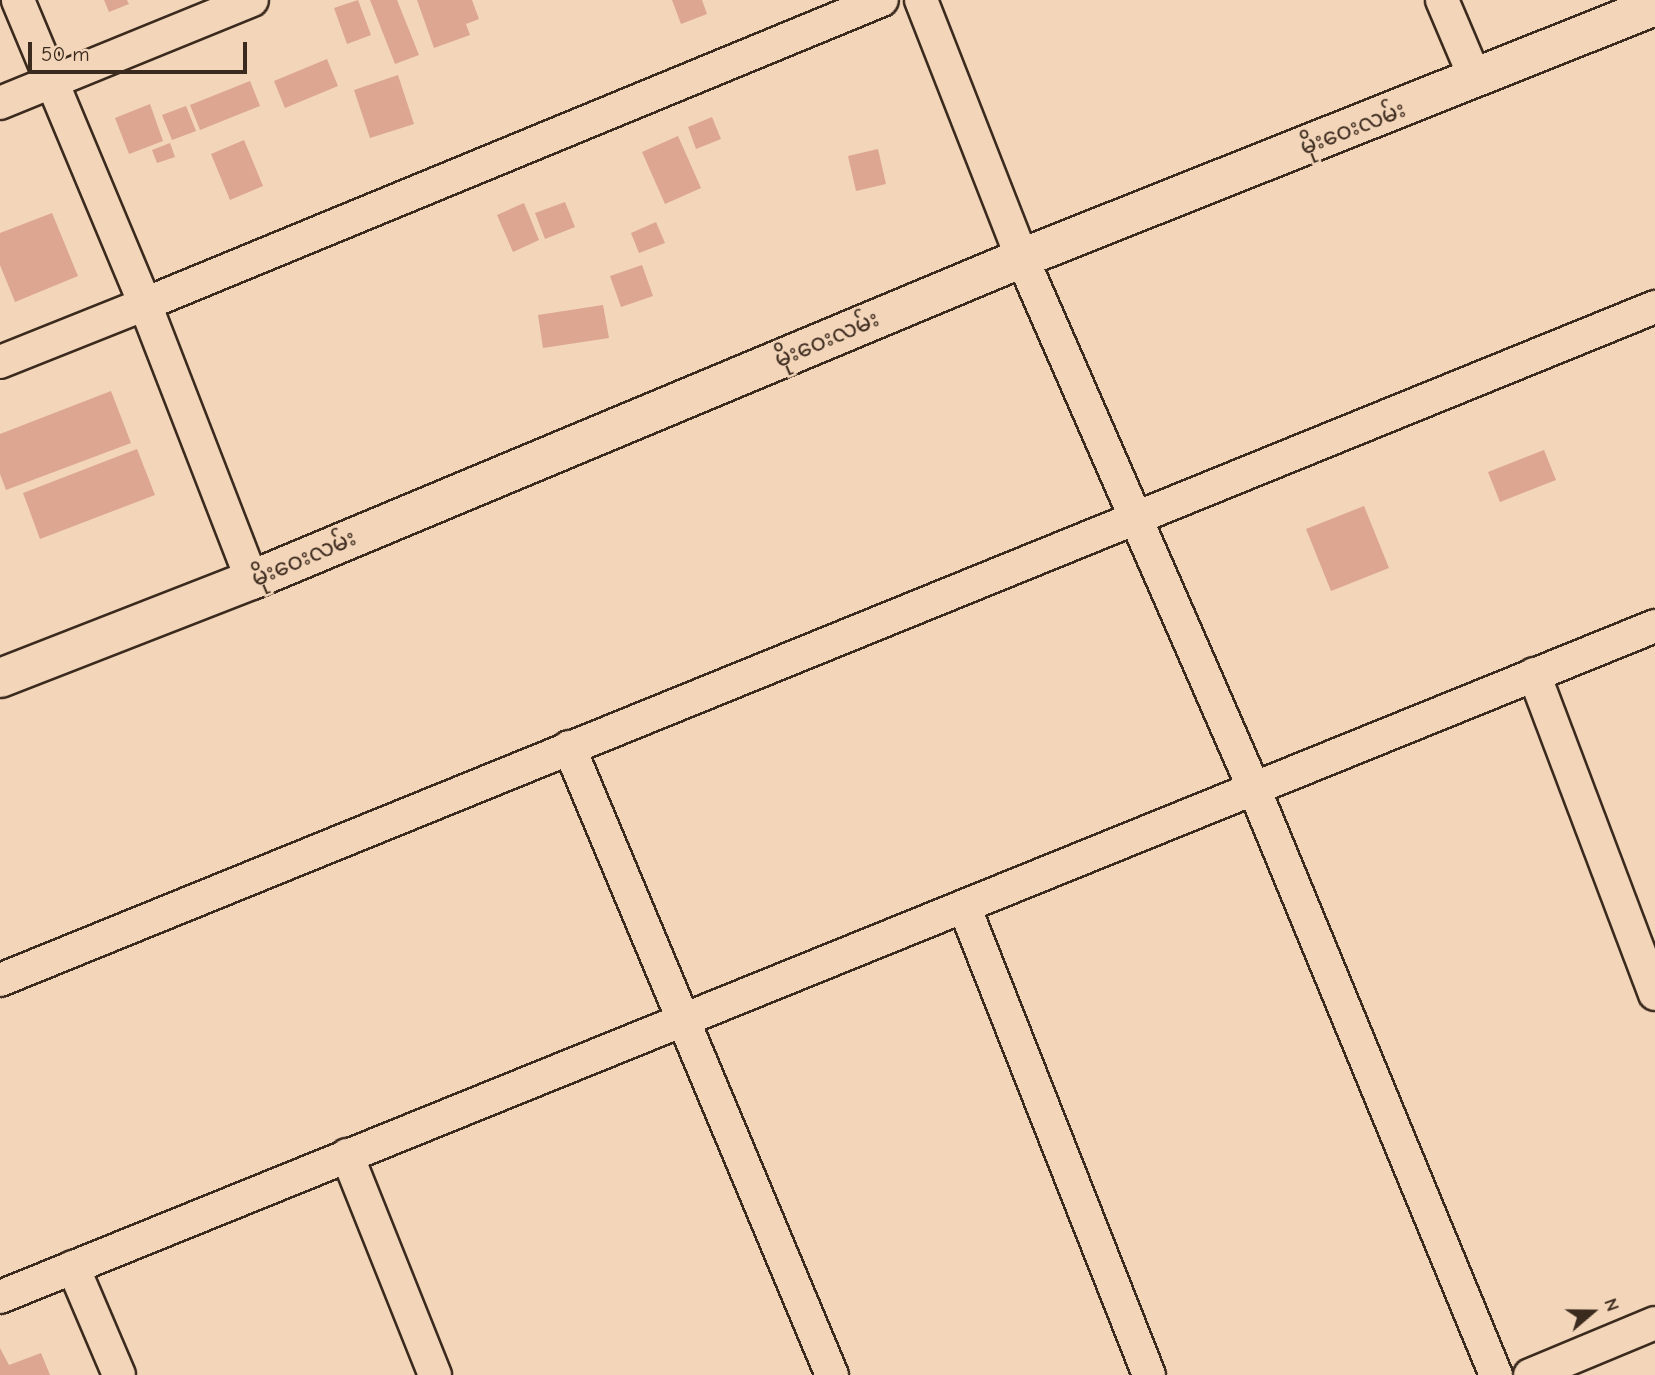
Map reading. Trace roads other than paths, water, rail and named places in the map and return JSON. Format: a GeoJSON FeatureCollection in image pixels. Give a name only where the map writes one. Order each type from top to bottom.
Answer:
{"type":"FeatureCollection","features":[{"type":"Feature","properties":{"kind":"street"},"geometry":{"type":"LineString","coordinates":[[19,0],[145,304],[252,580]]}},
{"type":"Feature","properties":{"kind":"street"},"geometry":{"type":"LineString","coordinates":[[0,103],[252,0]]}},
{"type":"Feature","properties":{"kind":"street"},"geometry":{"type":"LineString","coordinates":[[0,362],[883,0]]}},
{"type":"Feature","properties":{"kind":"street"},"geometry":{"type":"LineString","coordinates":[[920,0],[1022,258],[1133,520],[1255,791],[1496,1375]]}},
{"type":"Feature","properties":{"kind":"street"},"geometry":{"type":"LineString","coordinates":[[1442,0],[1476,80]]}},
{"type":"Feature","properties":{"kind":"street","name":"မိုးဝေးလမ်း"},"geometry":{"type":"LineString","coordinates":[[0,678],[252,580],[1022,258],[1476,80],[1655,6]]}},
{"type":"Feature","properties":{"kind":"street"},"geometry":{"type":"LineString","coordinates":[[0,980],[1655,307]]}},
{"type":"Feature","properties":{"kind":"street"},"geometry":{"type":"LineString","coordinates":[[0,1297],[964,906],[1255,791],[1655,626]]}},
{"type":"Feature","properties":{"kind":"street"},"geometry":{"type":"LineString","coordinates":[[1534,674],[1655,993]]}},
{"type":"Feature","properties":{"kind":"street"},"geometry":{"type":"LineString","coordinates":[[569,747],[832,1375]]}},
{"type":"Feature","properties":{"kind":"street"},"geometry":{"type":"LineString","coordinates":[[964,906],[1149,1375]]}},
{"type":"Feature","properties":{"kind":"street"},"geometry":{"type":"LineString","coordinates":[[347,1155],[435,1375]]}},
{"type":"Feature","properties":{"kind":"street"},"geometry":{"type":"LineString","coordinates":[[73,1267],[119,1375]]}},
{"type":"Feature","properties":{"kind":"street"},"geometry":{"type":"LineString","coordinates":[[1530,1375],[1655,1323]]}}]}
